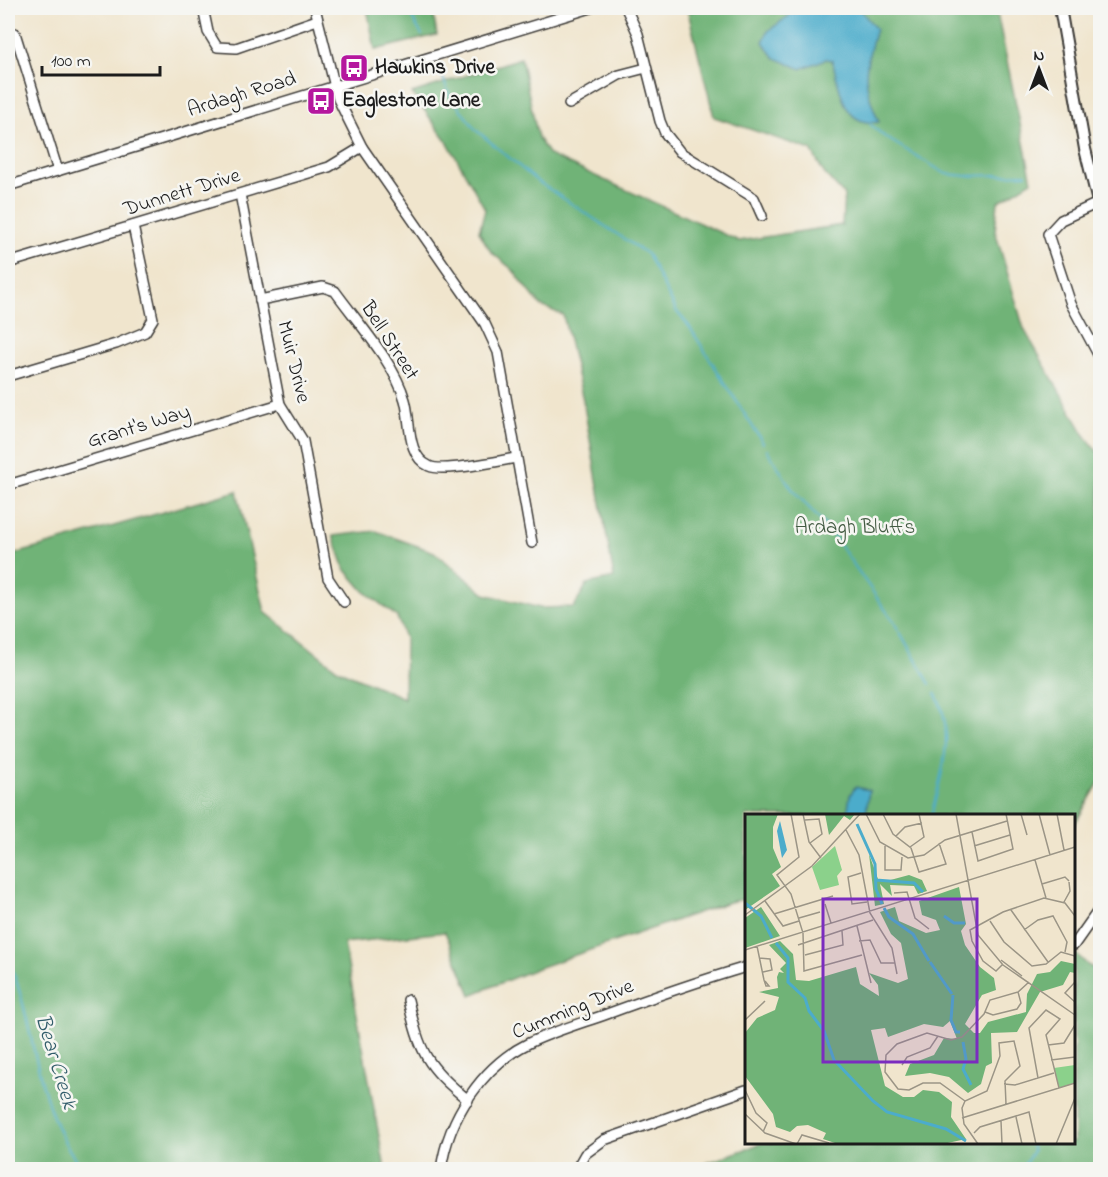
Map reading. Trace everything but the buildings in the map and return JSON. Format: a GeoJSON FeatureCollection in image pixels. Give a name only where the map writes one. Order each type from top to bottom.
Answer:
{"type":"FeatureCollection","features":[{"type":"Feature","properties":{"kind":"main road"},"geometry":{"type":"LineString","coordinates":[[1060,8],[1085,149],[1100,205]]}},
{"type":"Feature","properties":{"kind":"street"},"geometry":{"type":"LineString","coordinates":[[203,8],[208,32],[217,47],[236,48],[317,20]]}},
{"type":"Feature","properties":{"kind":"street"},"geometry":{"type":"LineString","coordinates":[[315,8],[334,86],[362,147],[484,324],[498,352],[532,543]]}},
{"type":"Feature","properties":{"kind":"street","name":"Ardagh Road"},"geometry":{"type":"LineString","coordinates":[[8,186],[591,8]]}},
{"type":"Feature","properties":{"kind":"street"},"geometry":{"type":"LineString","coordinates":[[626,8],[638,34],[660,121],[672,143],[688,158],[727,178],[754,198],[762,216]]}},
{"type":"Feature","properties":{"kind":"street"},"geometry":{"type":"LineString","coordinates":[[15,33],[58,171]]}},
{"type":"Feature","properties":{"kind":"street"},"geometry":{"type":"LineString","coordinates":[[569,104],[619,75],[646,68]]}},
{"type":"Feature","properties":{"kind":"street","name":"Dunnett Drive"},"geometry":{"type":"LineString","coordinates":[[8,263],[328,167],[362,147]]}},
{"type":"Feature","properties":{"kind":"street","name":"Muir Drive"},"geometry":{"type":"LineString","coordinates":[[240,194],[280,404],[303,441],[328,578],[344,602]]}},
{"type":"Feature","properties":{"kind":"street"},"geometry":{"type":"LineString","coordinates":[[1100,205],[1061,220],[1048,234],[1071,304],[1101,358]]}},
{"type":"Feature","properties":{"kind":"street"},"geometry":{"type":"LineString","coordinates":[[8,376],[116,344],[145,332],[153,319],[133,226]]}},
{"type":"Feature","properties":{"kind":"street","name":"Bell Street"},"geometry":{"type":"LineString","coordinates":[[260,300],[323,287],[335,291],[399,381],[406,403],[412,445],[419,460],[431,468],[469,466],[516,458]]}},
{"type":"Feature","properties":{"kind":"street","name":"Grant's Way"},"geometry":{"type":"LineString","coordinates":[[8,485],[280,404]]}},
{"type":"Feature","properties":{"kind":"street"},"geometry":{"type":"LineString","coordinates":[[1075,944],[1101,908]]}},
{"type":"Feature","properties":{"kind":"street","name":"Cumming Drive"},"geometry":{"type":"LineString","coordinates":[[441,1170],[452,1126],[484,1076],[529,1042],[668,991],[745,968]]}},
{"type":"Feature","properties":{"kind":"street"},"geometry":{"type":"LineString","coordinates":[[408,1000],[418,1043],[429,1063],[442,1080],[468,1100]]}},
{"type":"Feature","properties":{"kind":"street"},"geometry":{"type":"LineString","coordinates":[[576,1170],[585,1154],[604,1140],[745,1091]]}},
{"type":"Feature","properties":{"kind":"green space"},"geometry":{"type":"Polygon","coordinates":[[[367,8],[432,8],[437,35],[375,50],[367,8]]]}},
{"type":"Feature","properties":{"kind":"green space","name":"Ardagh Bluffs"},"geometry":{"type":"Polygon","coordinates":[[[703,8],[996,8],[1032,181],[998,202],[995,231],[1024,329],[1084,434],[1100,455],[1100,781],[1075,823],[1075,814],[745,814],[745,899],[729,902],[538,968],[471,995],[445,932],[344,943],[385,1169],[8,1169],[8,556],[237,491],[265,612],[337,669],[404,698],[405,638],[397,617],[364,591],[345,569],[333,536],[376,531],[434,552],[485,594],[540,608],[574,607],[587,584],[614,578],[583,400],[563,315],[541,306],[512,269],[491,252],[479,232],[485,209],[448,143],[412,93],[521,58],[538,138],[549,155],[739,241],[842,225],[844,195],[824,173],[811,150],[714,117],[688,12],[703,8]]]}},
{"type":"Feature","properties":{"kind":"green space"},"geometry":{"type":"Polygon","coordinates":[[[1075,953],[1089,966],[1100,970],[1100,1169],[691,1169],[759,1144],[1075,1144],[1075,953]]]}},
{"type":"Feature","properties":{"kind":"water"},"geometry":{"type":"Polygon","coordinates":[[[800,8],[859,8],[876,29],[866,76],[869,96],[879,122],[857,119],[850,112],[841,93],[832,60],[826,59],[801,69],[775,58],[763,42],[768,31],[800,8]]]}},
{"type":"Feature","properties":{"kind":"water"},"geometry":{"type":"Polygon","coordinates":[[[855,787],[869,790],[866,814],[847,814],[850,795],[855,787]]]}},
{"type":"Feature","properties":{"kind":"waterway"},"geometry":{"type":"LineString","coordinates":[[406,8],[422,35]]}},
{"type":"Feature","properties":{"kind":"waterway"},"geometry":{"type":"LineString","coordinates":[[784,8],[791,14]]}},
{"type":"Feature","properties":{"kind":"waterway"},"geometry":{"type":"LineString","coordinates":[[439,67],[449,94],[476,130],[537,181],[647,254],[677,312],[689,326],[763,443]]}},
{"type":"Feature","properties":{"kind":"waterway"},"geometry":{"type":"LineString","coordinates":[[870,124],[885,137],[946,174],[967,176],[1026,174]]}},
{"type":"Feature","properties":{"kind":"waterway"},"geometry":{"type":"LineString","coordinates":[[767,450],[792,489],[830,531],[894,622],[930,684]]}},
{"type":"Feature","properties":{"kind":"waterway"},"geometry":{"type":"LineString","coordinates":[[931,814],[942,770],[946,738],[942,708],[935,693]]}},
{"type":"Feature","properties":{"kind":"waterway","name":"Bear Creek"},"geometry":{"type":"LineString","coordinates":[[8,959],[18,985],[38,1068],[55,1122],[68,1147],[84,1170]]}},
{"type":"Feature","properties":{"kind":"waterway"},"geometry":{"type":"LineString","coordinates":[[1021,1170],[1033,1151],[1031,1144]]}},
{"type":"Feature","properties":{"kind":"place","name":"Hawkins Drive"},"geometry":{"type":"Point","coordinates":[354,68]}},
{"type":"Feature","properties":{"kind":"place","name":"Eaglestone Lane"},"geometry":{"type":"Point","coordinates":[321,101]}}]}
